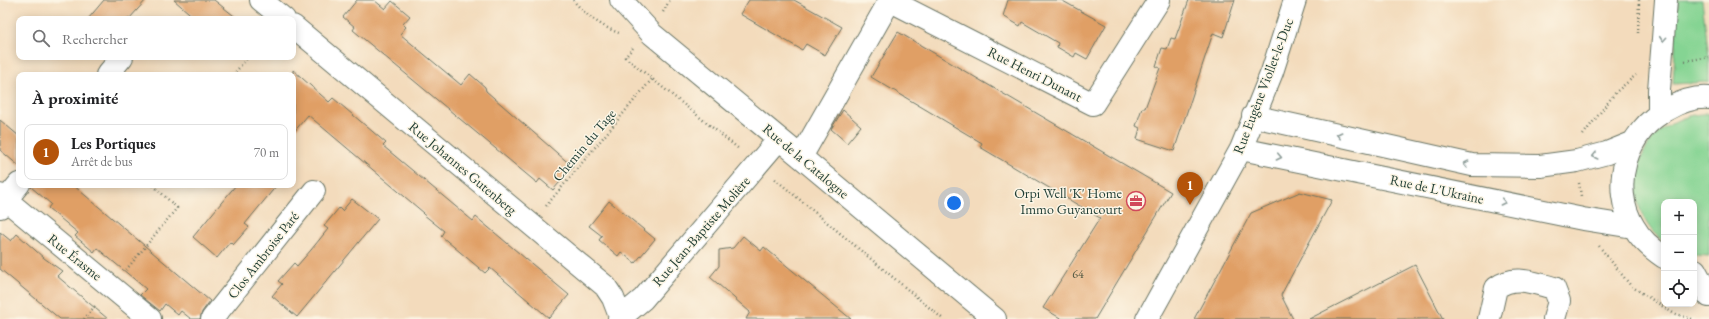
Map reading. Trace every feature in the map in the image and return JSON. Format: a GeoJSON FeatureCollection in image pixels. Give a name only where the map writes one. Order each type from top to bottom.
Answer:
{"type":"FeatureCollection","features":[{"type":"Feature","properties":{"kind":"street"},"geometry":{"type":"LineString","coordinates":[[261,0],[280,16]]}},
{"type":"Feature","properties":{"kind":"street","name":"Rue de la Catalogne"},"geometry":{"type":"LineString","coordinates":[[621,0],[652,34],[995,319]]}},
{"type":"Feature","properties":{"kind":"street","name":"Rue Henri Dunant"},"geometry":{"type":"LineString","coordinates":[[801,157],[890,0],[1093,104],[1159,0]]}},
{"type":"Feature","properties":{"kind":"street","name":"Rue Eugène Viollet-le-Duc"},"geometry":{"type":"LineString","coordinates":[[1147,319],[1241,149],[1272,72],[1295,0]]}},
{"type":"Feature","properties":{"kind":"street"},"geometry":{"type":"LineString","coordinates":[[1659,113],[1659,90],[1666,0]]}},
{"type":"Feature","properties":{"kind":"street","name":"Rue Johannes Gutenberg"},"geometry":{"type":"LineString","coordinates":[[296,28],[605,286],[613,298],[620,319]]}},
{"type":"Feature","properties":{"kind":"street"},"geometry":{"type":"LineString","coordinates":[[110,72],[120,60]]}},
{"type":"Feature","properties":{"kind":"street"},"geometry":{"type":"LineString","coordinates":[[1661,255],[1649,247],[1633,227],[1625,207],[1622,186],[1624,164],[1632,143],[1643,127],[1659,113],[1682,102],[1709,98]]}},
{"type":"Feature","properties":{"kind":"street"},"geometry":{"type":"LineString","coordinates":[[1253,116],[1472,165],[1540,166],[1577,161],[1607,153],[1632,143]]}},
{"type":"Feature","properties":{"kind":"street","name":"Rue Jean-Baptiste Molière"},"geometry":{"type":"LineString","coordinates":[[620,319],[642,299],[779,139]]}},
{"type":"Feature","properties":{"kind":"street","name":"Rue de L'Ukraine"},"geometry":{"type":"LineString","coordinates":[[1241,149],[1583,219],[1633,227]]}},
{"type":"Feature","properties":{"kind":"street","name":"Clos Ambroise Paré"},"geometry":{"type":"LineString","coordinates":[[212,319],[314,191]]}},
{"type":"Feature","properties":{"kind":"street","name":"Rue Érasme"},"geometry":{"type":"LineString","coordinates":[[6,196],[150,319]]}},
{"type":"Feature","properties":{"kind":"street"},"geometry":{"type":"LineString","coordinates":[[1699,270],[1709,296]]}},
{"type":"Feature","properties":{"kind":"street"},"geometry":{"type":"LineString","coordinates":[[1490,319],[1496,288],[1506,281],[1520,280],[1554,288],[1559,301],[1554,319]]}},
{"type":"Feature","properties":{"kind":"path"},"geometry":{"type":"LineString","coordinates":[[573,0],[582,11],[613,31],[626,36]]}},
{"type":"Feature","properties":{"kind":"path"},"geometry":{"type":"LineString","coordinates":[[664,10],[670,0]]}},
{"type":"Feature","properties":{"kind":"path"},"geometry":{"type":"LineString","coordinates":[[236,72],[246,60]]}},
{"type":"Feature","properties":{"kind":"path"},"geometry":{"type":"LineString","coordinates":[[1639,74],[1634,76],[1616,92],[1583,135],[1577,161],[1585,230],[1631,286],[1673,313],[1692,319]]}},
{"type":"Feature","properties":{"kind":"path","name":"Chemin du Tage"},"geometry":{"type":"LineString","coordinates":[[531,224],[652,79]]}},
{"type":"Feature","properties":{"kind":"path"},"geometry":{"type":"LineString","coordinates":[[112,287],[177,208],[155,188]]}},
{"type":"Feature","properties":{"kind":"green space"},"geometry":{"type":"Polygon","coordinates":[[[1678,0],[1702,0],[1709,57],[1709,82],[1673,84],[1678,0]]]}},
{"type":"Feature","properties":{"kind":"green space"},"geometry":{"type":"Polygon","coordinates":[[[1709,114],[1709,256],[1697,255],[1697,199],[1661,199],[1661,239],[1651,229],[1642,214],[1637,197],[1636,179],[1640,162],[1647,147],[1659,133],[1682,118],[1709,114]]]}},
{"type":"Feature","properties":{"kind":"building"},"geometry":{"type":"Polygon","coordinates":[[[104,0],[146,0],[132,16],[91,16],[104,0]]]}},
{"type":"Feature","properties":{"kind":"building"},"geometry":{"type":"Polygon","coordinates":[[[174,0],[214,0],[234,16],[193,16],[174,0]]]}},
{"type":"Feature","properties":{"kind":"building"},"geometry":{"type":"Polygon","coordinates":[[[357,0],[374,0],[385,9],[392,1],[410,16],[403,24],[406,27],[400,34],[461,85],[470,74],[485,87],[486,91],[573,167],[553,190],[540,179],[537,183],[353,30],[355,27],[343,17],[357,0]]]}},
{"type":"Feature","properties":{"kind":"building"},"geometry":{"type":"Polygon","coordinates":[[[749,0],[794,0],[842,27],[825,55],[806,44],[802,50],[740,14],[749,0]]]}},
{"type":"Feature","properties":{"kind":"building"},"geometry":{"type":"Polygon","coordinates":[[[1008,0],[1061,0],[1106,25],[1087,59],[1076,53],[1074,57],[1057,47],[1058,43],[1022,22],[1020,26],[1003,16],[1008,0]]]}},
{"type":"Feature","properties":{"kind":"building"},"geometry":{"type":"Polygon","coordinates":[[[1189,0],[1235,0],[1223,37],[1213,33],[1174,151],[1137,139],[1140,128],[1136,126],[1142,108],[1145,108],[1160,68],[1156,66],[1162,48],[1167,49],[1171,38],[1175,39],[1189,0]]]}},
{"type":"Feature","properties":{"kind":"building"},"geometry":{"type":"Polygon","coordinates":[[[898,32],[1171,192],[1095,319],[1062,319],[1043,308],[1100,218],[980,147],[982,143],[871,77],[898,32]]]}},
{"type":"Feature","properties":{"kind":"building"},"geometry":{"type":"Polygon","coordinates":[[[296,73],[329,102],[333,98],[386,143],[383,146],[473,221],[476,217],[569,295],[549,318],[490,268],[485,273],[441,236],[444,231],[308,115],[296,129],[296,73]]]}},
{"type":"Feature","properties":{"kind":"building"},"geometry":{"type":"Polygon","coordinates":[[[843,110],[861,126],[847,143],[831,129],[843,110]]]}},
{"type":"Feature","properties":{"kind":"building"},"geometry":{"type":"Polygon","coordinates":[[[0,120],[16,133],[16,163],[0,150],[0,120]]]}},
{"type":"Feature","properties":{"kind":"building"},"geometry":{"type":"Polygon","coordinates":[[[32,188],[77,188],[210,301],[202,312],[200,319],[191,319],[181,311],[178,315],[165,304],[160,311],[140,295],[146,289],[97,248],[94,252],[75,236],[78,233],[48,208],[51,204],[32,188]]]}},
{"type":"Feature","properties":{"kind":"building"},"geometry":{"type":"Polygon","coordinates":[[[234,188],[275,188],[245,224],[249,227],[233,245],[230,242],[217,258],[193,237],[234,188]]]}},
{"type":"Feature","properties":{"kind":"building"},"geometry":{"type":"Polygon","coordinates":[[[1300,192],[1332,200],[1281,295],[1293,319],[1194,319],[1251,213],[1300,192]]]}},
{"type":"Feature","properties":{"kind":"building"},"geometry":{"type":"Polygon","coordinates":[[[352,199],[378,219],[297,317],[272,296],[282,284],[278,281],[294,263],[297,266],[328,229],[324,226],[339,208],[342,211],[352,199]]]}},
{"type":"Feature","properties":{"kind":"building"},"geometry":{"type":"Polygon","coordinates":[[[609,201],[655,239],[635,263],[621,252],[618,256],[599,240],[602,236],[589,226],[609,201]]]}},
{"type":"Feature","properties":{"kind":"building"},"geometry":{"type":"Polygon","coordinates":[[[0,232],[11,241],[17,234],[44,258],[62,271],[57,276],[108,319],[60,319],[0,269],[0,232]]]}},
{"type":"Feature","properties":{"kind":"building"},"geometry":{"type":"Polygon","coordinates":[[[743,236],[761,251],[764,247],[851,319],[746,319],[750,312],[710,277],[719,266],[719,250],[733,248],[743,236]]]}},
{"type":"Feature","properties":{"kind":"building"},"geometry":{"type":"Polygon","coordinates":[[[1415,265],[1443,319],[1309,319],[1415,265]]]}},
{"type":"Feature","properties":{"kind":"place","name":"Orpi Well 'K' Home Immo Guyancourt"},"geometry":{"type":"Point","coordinates":[1136,201]}},
{"type":"Feature","properties":{"kind":"place","name":"Les Portiques"},"geometry":{"type":"Point","coordinates":[1190,205]}}]}
